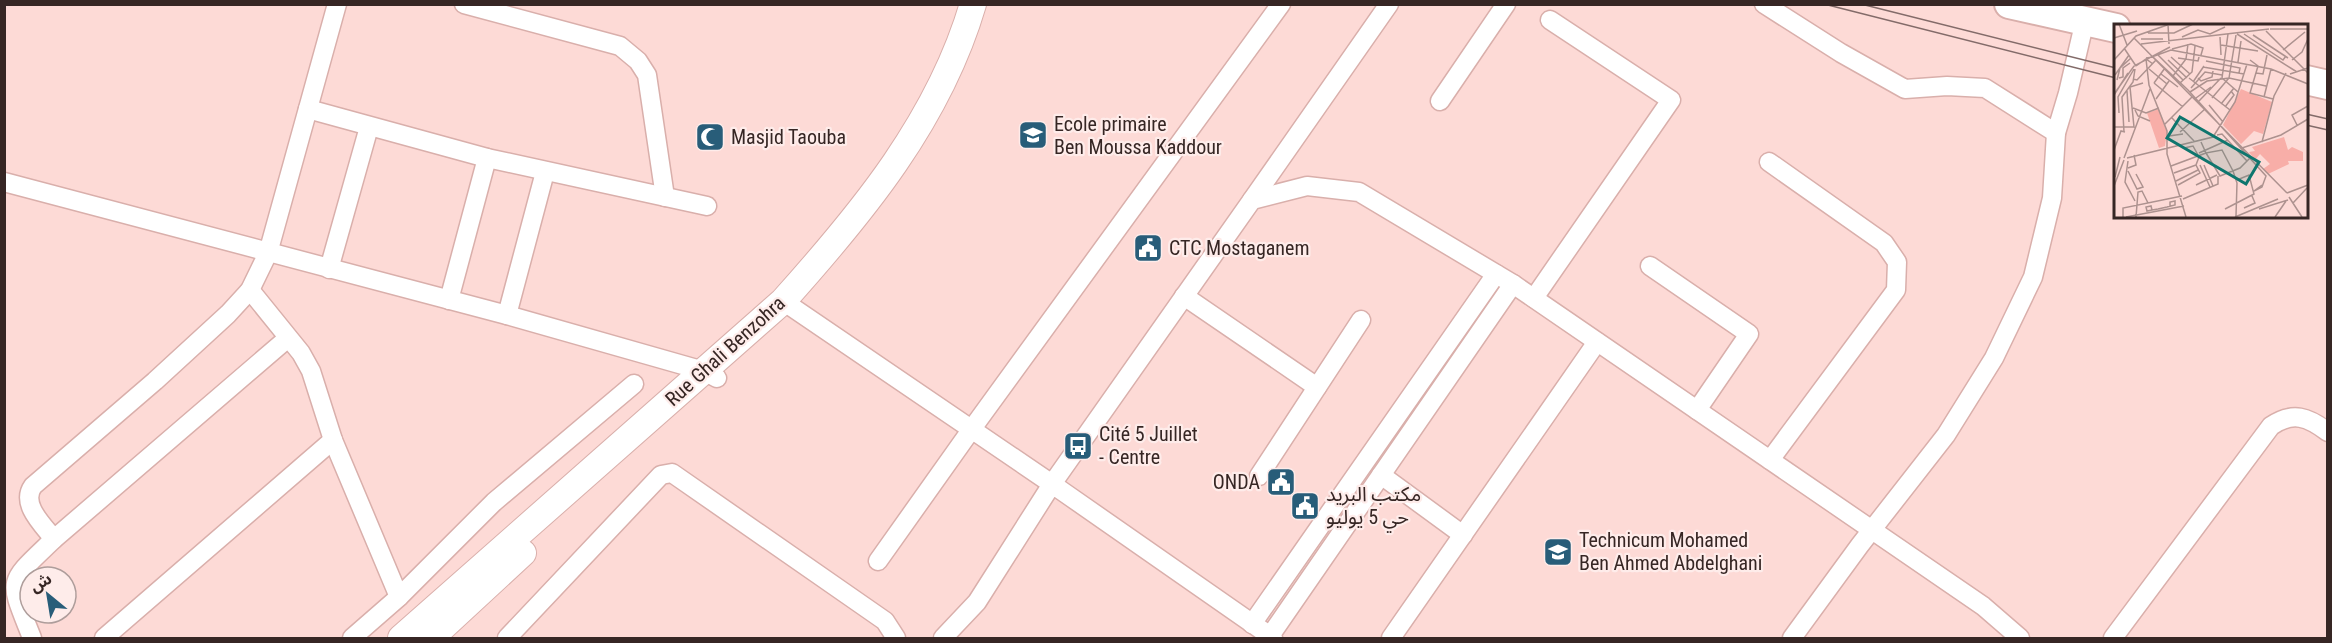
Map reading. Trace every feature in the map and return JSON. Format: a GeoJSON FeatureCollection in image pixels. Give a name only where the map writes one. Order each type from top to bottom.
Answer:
{"type":"FeatureCollection","features":[{"type":"Feature","properties":{"kind":"main road","name":"Rue Ghali Benzohra"},"geometry":{"type":"LineString","coordinates":[[788,304],[880,186],[912,138],[944,79],[967,26],[973,4]]}},
{"type":"Feature","properties":{"kind":"main road","name":"Rue Ghali Benzohra"},"geometry":{"type":"LineString","coordinates":[[431,639],[839,256],[887,197],[931,133],[984,27],[991,4]]}},
{"type":"Feature","properties":{"kind":"main road"},"geometry":{"type":"LineString","coordinates":[[2009,4],[2114,27]]}},
{"type":"Feature","properties":{"kind":"main road"},"geometry":{"type":"LineString","coordinates":[[2308,80],[2328,85]]}},
{"type":"Feature","properties":{"kind":"main road","name":"Rue Ghali Benzohra"},"geometry":{"type":"LineString","coordinates":[[401,639],[711,375]]}},
{"type":"Feature","properties":{"kind":"street"},"geometry":{"type":"LineString","coordinates":[[54,539],[31,508],[28,500],[33,486],[228,315],[249,290],[268,253],[337,4]]}},
{"type":"Feature","properties":{"kind":"street"},"geometry":{"type":"LineString","coordinates":[[464,4],[620,46],[638,61],[647,75],[665,197]]}},
{"type":"Feature","properties":{"kind":"street"},"geometry":{"type":"LineString","coordinates":[[878,561],[1281,4]]}},
{"type":"Feature","properties":{"kind":"street"},"geometry":{"type":"LineString","coordinates":[[943,639],[977,602],[1052,484],[1389,4]]}},
{"type":"Feature","properties":{"kind":"street"},"geometry":{"type":"LineString","coordinates":[[1440,101],[1506,4]]}},
{"type":"Feature","properties":{"kind":"street"},"geometry":{"type":"LineString","coordinates":[[1764,4],[1841,53],[1905,89],[1947,86],[1985,88],[2056,133]]}},
{"type":"Feature","properties":{"kind":"street"},"geometry":{"type":"LineString","coordinates":[[1534,298],[1671,100],[1550,20]]}},
{"type":"Feature","properties":{"kind":"street"},"geometry":{"type":"LineString","coordinates":[[1792,639],[1872,530],[1946,435],[1994,358],[2033,277],[2052,198],[2056,133],[2085,20]]}},
{"type":"Feature","properties":{"kind":"street"},"geometry":{"type":"LineString","coordinates":[[308,109],[487,158],[706,206]]}},
{"type":"Feature","properties":{"kind":"street"},"geometry":{"type":"LineString","coordinates":[[329,269],[369,127]]}},
{"type":"Feature","properties":{"kind":"street"},"geometry":{"type":"LineString","coordinates":[[449,300],[487,158]]}},
{"type":"Feature","properties":{"kind":"street"},"geometry":{"type":"LineString","coordinates":[[1769,162],[1884,243],[1897,262],[1896,290],[1770,460]]}},
{"type":"Feature","properties":{"kind":"street"},"geometry":{"type":"LineString","coordinates":[[507,315],[545,172]]}},
{"type":"Feature","properties":{"kind":"street"},"geometry":{"type":"LineString","coordinates":[[4,182],[507,315],[711,375]]}},
{"type":"Feature","properties":{"kind":"street"},"geometry":{"type":"LineString","coordinates":[[1252,200],[1307,186],[1359,192],[1534,298],[1983,606],[2020,639]]}},
{"type":"Feature","properties":{"kind":"street"},"geometry":{"type":"LineString","coordinates":[[1650,266],[1749,334],[1697,410]]}},
{"type":"Feature","properties":{"kind":"street"},"geometry":{"type":"LineString","coordinates":[[1260,633],[1496,274]]}},
{"type":"Feature","properties":{"kind":"street"},"geometry":{"type":"LineString","coordinates":[[1260,633],[1381,475],[1513,284]]}},
{"type":"Feature","properties":{"kind":"street"},"geometry":{"type":"LineString","coordinates":[[249,290],[301,353],[311,371],[333,440],[399,597]]}},
{"type":"Feature","properties":{"kind":"street"},"geometry":{"type":"LineString","coordinates":[[1184,296],[1317,387]]}},
{"type":"Feature","properties":{"kind":"street"},"geometry":{"type":"LineString","coordinates":[[788,304],[1052,484],[1260,633]]}},
{"type":"Feature","properties":{"kind":"street"},"geometry":{"type":"LineString","coordinates":[[1259,476],[1361,320]]}},
{"type":"Feature","properties":{"kind":"street"},"geometry":{"type":"LineString","coordinates":[[32,639],[13,588],[15,578],[54,539],[288,338]]}},
{"type":"Feature","properties":{"kind":"street"},"geometry":{"type":"LineString","coordinates":[[1391,639],[1597,342]]}},
{"type":"Feature","properties":{"kind":"street"},"geometry":{"type":"LineString","coordinates":[[352,639],[399,597],[494,502],[634,384]]}},
{"type":"Feature","properties":{"kind":"street"},"geometry":{"type":"LineString","coordinates":[[2113,639],[2271,426],[2282,418],[2300,418],[2312,420],[2328,432]]}},
{"type":"Feature","properties":{"kind":"street"},"geometry":{"type":"LineString","coordinates":[[104,639],[333,440]]}},
{"type":"Feature","properties":{"kind":"street"},"geometry":{"type":"LineString","coordinates":[[507,639],[666,473],[672,473],[885,621],[896,639]]}},
{"type":"Feature","properties":{"kind":"street"},"geometry":{"type":"LineString","coordinates":[[1381,475],[1463,535]]}},
{"type":"Feature","properties":{"kind":"tram line"},"geometry":{"type":"LineString","coordinates":[[1824,4],[2114,77]]}},
{"type":"Feature","properties":{"kind":"tram line"},"geometry":{"type":"LineString","coordinates":[[1861,4],[2114,67]]}},
{"type":"Feature","properties":{"kind":"tram line"},"geometry":{"type":"LineString","coordinates":[[2308,114],[2328,119]]}},
{"type":"Feature","properties":{"kind":"tram line"},"geometry":{"type":"LineString","coordinates":[[2308,125],[2328,130]]}},
{"type":"Feature","properties":{"kind":"place","name":"Ecole primaire Ben Moussa Kaddour"},"geometry":{"type":"Point","coordinates":[1033,135]}},
{"type":"Feature","properties":{"kind":"place","name":"Masjid Taouba"},"geometry":{"type":"Point","coordinates":[710,137]}},
{"type":"Feature","properties":{"kind":"place","name":"CTC Mostaganem"},"geometry":{"type":"Point","coordinates":[1148,248]}},
{"type":"Feature","properties":{"kind":"place","name":"Cité 5 Juillet - Centre"},"geometry":{"type":"Point","coordinates":[1078,446]}},
{"type":"Feature","properties":{"kind":"place","name":"ONDA"},"geometry":{"type":"Point","coordinates":[1281,482]}},
{"type":"Feature","properties":{"kind":"place","name":"مكتب البريد حي 5 يوليو"},"geometry":{"type":"Point","coordinates":[1305,506]}},
{"type":"Feature","properties":{"kind":"place","name":"Technicum Mohamed Ben Ahmed Abdelghani"},"geometry":{"type":"Point","coordinates":[1558,552]}}]}
